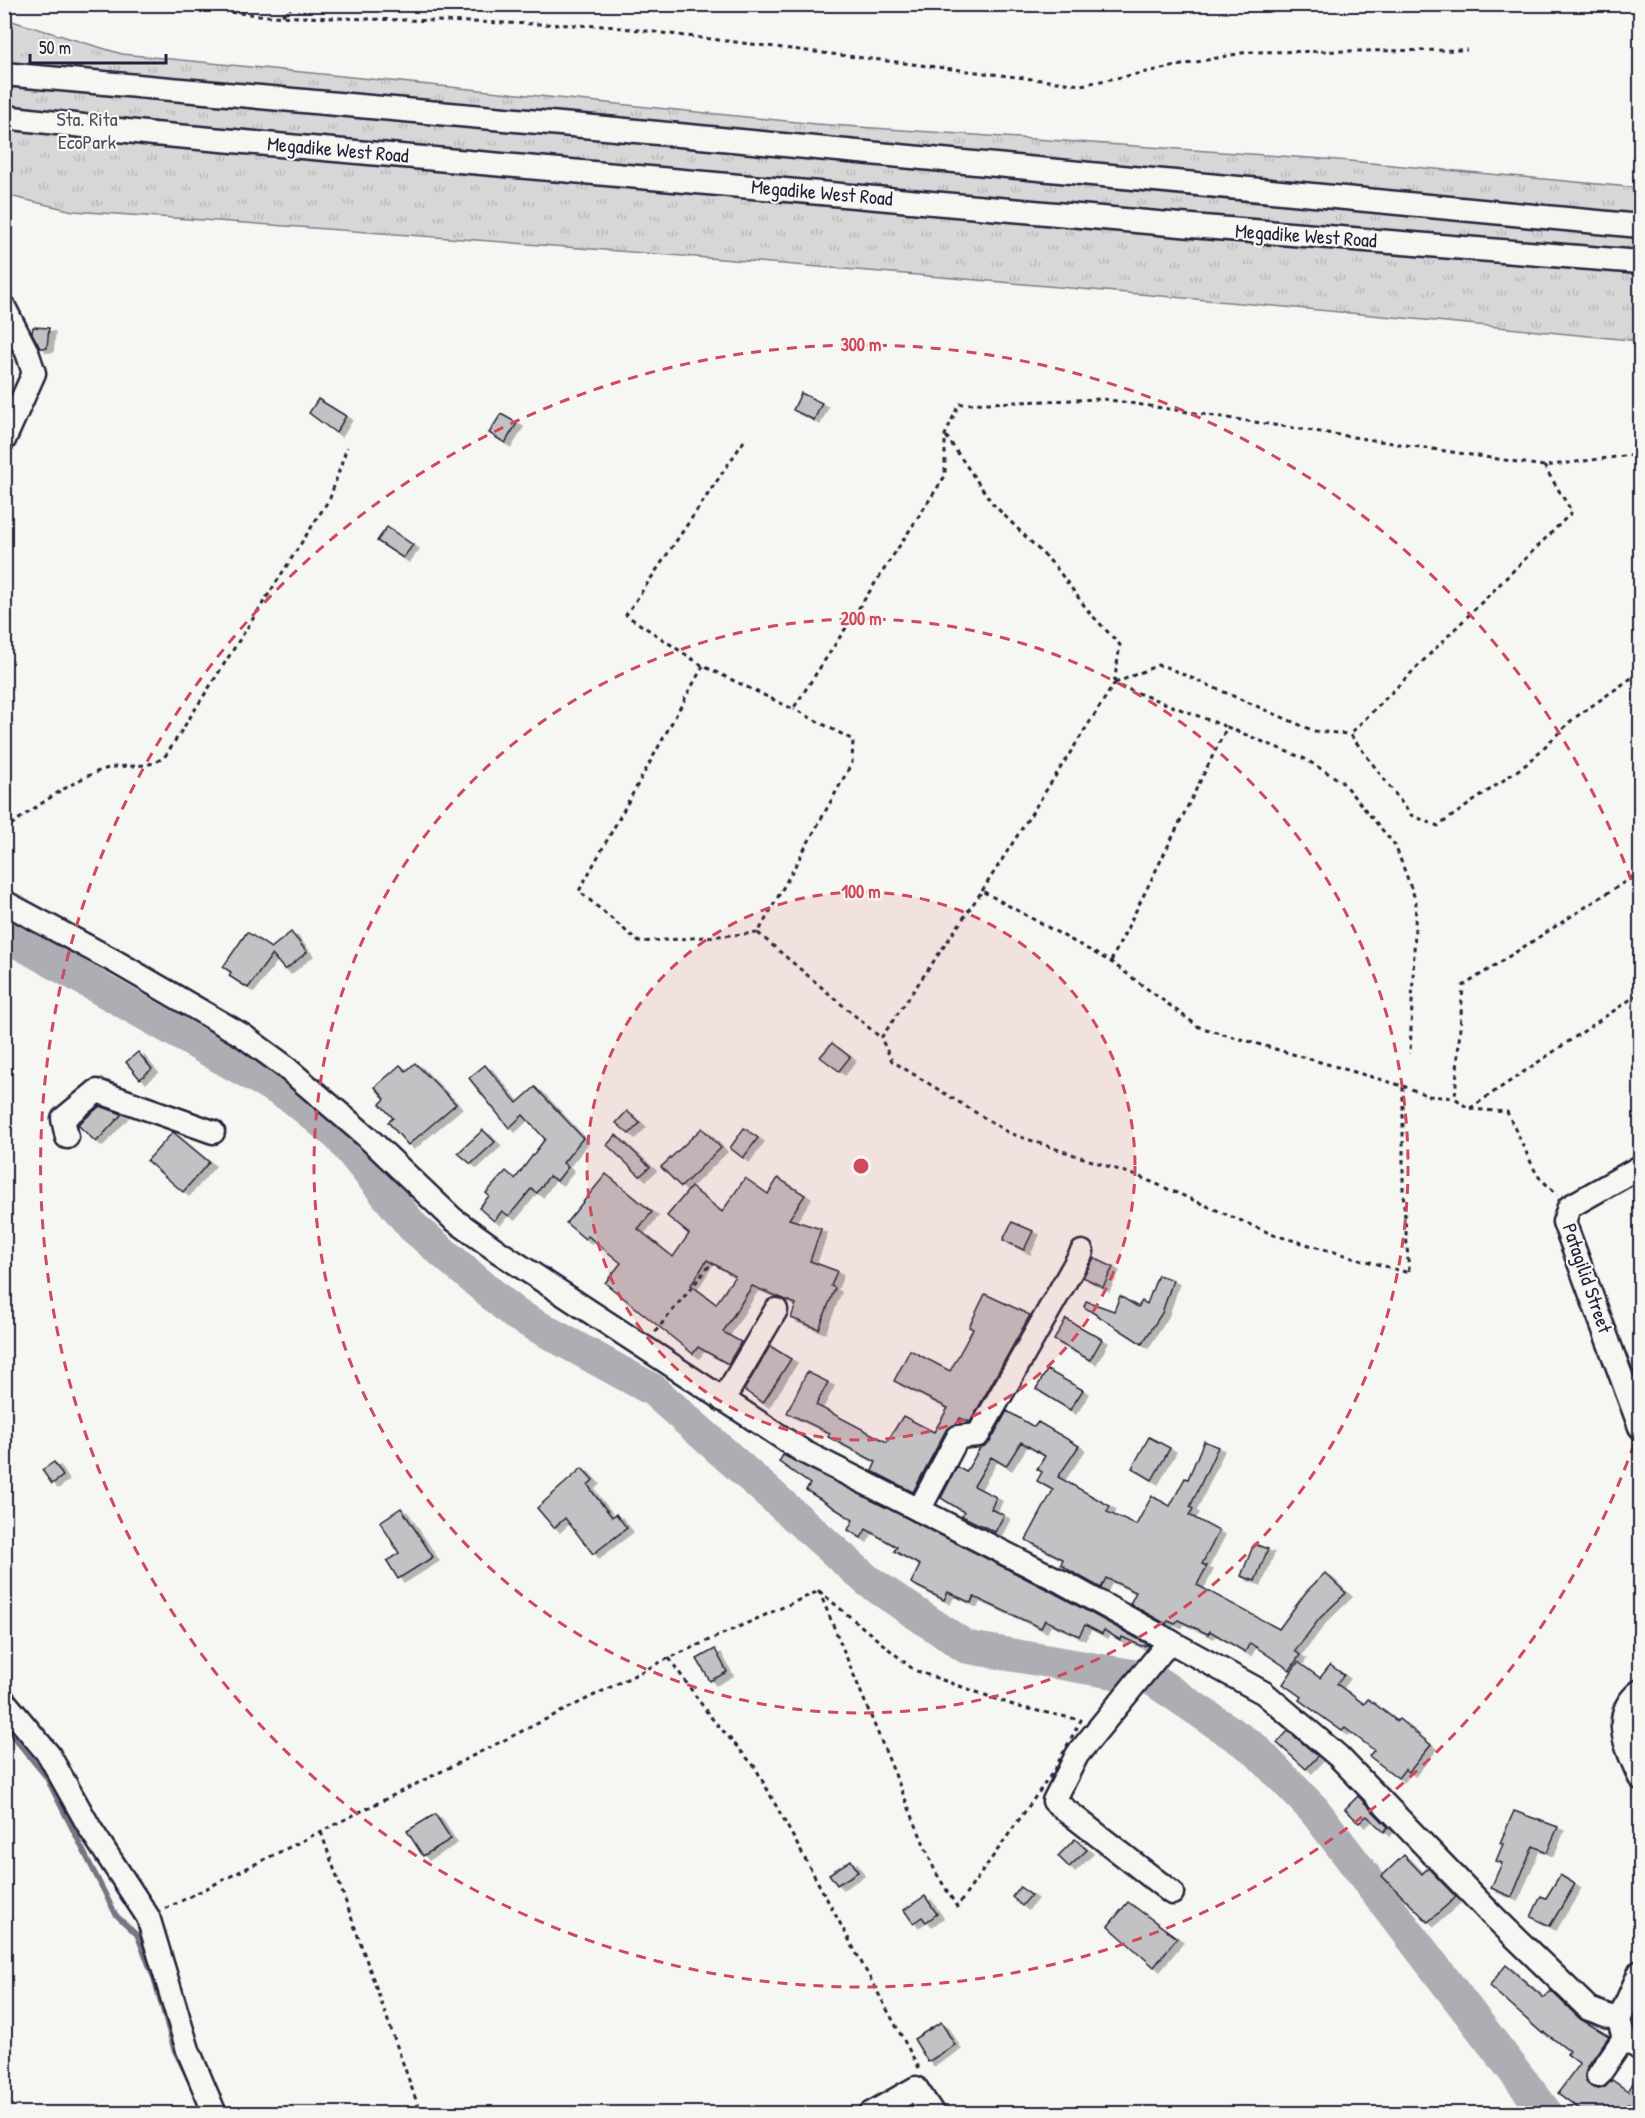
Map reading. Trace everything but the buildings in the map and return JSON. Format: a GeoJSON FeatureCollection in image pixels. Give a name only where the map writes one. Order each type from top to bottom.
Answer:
{"type":"FeatureCollection","features":[{"type":"Feature","properties":{"kind":"street"},"geometry":{"type":"LineString","coordinates":[[4,74],[616,129],[1641,226]]}},
{"type":"Feature","properties":{"kind":"street","name":"Megadike West Road"},"geometry":{"type":"LineString","coordinates":[[4,117],[143,132],[1203,227],[1641,262]]}},
{"type":"Feature","properties":{"kind":"street"},"geometry":{"type":"LineString","coordinates":[[4,307],[27,352],[34,373],[4,440]]}},
{"type":"Feature","properties":{"kind":"street"},"geometry":{"type":"LineString","coordinates":[[4,902],[116,962],[242,1035],[283,1065],[348,1120],[453,1219],[499,1252],[644,1345],[723,1401],[804,1452],[919,1510],[1166,1648],[1264,1693],[1338,1756],[1492,1915],[1588,2009],[1628,2036]]}},
{"type":"Feature","properties":{"kind":"street"},"geometry":{"type":"LineString","coordinates":[[67,1137],[63,1119],[97,1091],[213,1132]]}},
{"type":"Feature","properties":{"kind":"street","name":"Patagilid Street"},"geometry":{"type":"LineString","coordinates":[[1641,1167],[1569,1207],[1564,1222],[1641,1427]]}},
{"type":"Feature","properties":{"kind":"street"},"geometry":{"type":"LineString","coordinates":[[919,1510],[958,1437],[978,1435],[1082,1252]]}},
{"type":"Feature","properties":{"kind":"street"},"geometry":{"type":"LineString","coordinates":[[723,1401],[776,1310]]}},
{"type":"Feature","properties":{"kind":"street"},"geometry":{"type":"LineString","coordinates":[[1166,1648],[1077,1755],[1054,1801],[1172,1893]]}},
{"type":"Feature","properties":{"kind":"street"},"geometry":{"type":"LineString","coordinates":[[1641,1691],[1628,1701],[1623,1719],[1624,1742],[1641,1778]]}},
{"type":"Feature","properties":{"kind":"street"},"geometry":{"type":"LineString","coordinates":[[4,1701],[49,1755],[91,1830],[148,1917],[188,2050],[215,2114]]}},
{"type":"Feature","properties":{"kind":"street"},"geometry":{"type":"LineString","coordinates":[[1598,2076],[1628,2036],[1641,1971]]}},
{"type":"Feature","properties":{"kind":"street"},"geometry":{"type":"LineString","coordinates":[[870,2114],[916,2088],[933,2114]]}},
{"type":"Feature","properties":{"kind":"path"},"geometry":{"type":"LineString","coordinates":[[150,4],[280,16],[606,26],[1081,85],[1247,52],[1467,50]]}},
{"type":"Feature","properties":{"kind":"path"},"geometry":{"type":"LineString","coordinates":[[280,16],[296,4]]}},
{"type":"Feature","properties":{"kind":"path"},"geometry":{"type":"LineString","coordinates":[[793,708],[945,476],[945,435],[959,404],[1103,399],[1544,466],[1641,454]]}},
{"type":"Feature","properties":{"kind":"path"},"geometry":{"type":"LineString","coordinates":[[880,1038],[982,891],[1114,684],[1120,645],[1089,612],[1055,566],[992,503],[945,435]]}},
{"type":"Feature","properties":{"kind":"path"},"geometry":{"type":"LineString","coordinates":[[744,441],[626,615],[704,666],[793,708],[853,740],[852,763],[758,933]]}},
{"type":"Feature","properties":{"kind":"path"},"geometry":{"type":"LineString","coordinates":[[4,830],[92,775],[119,766],[152,764],[166,755],[327,504],[347,447]]}},
{"type":"Feature","properties":{"kind":"path"},"geometry":{"type":"LineString","coordinates":[[1350,734],[1572,512],[1544,466]]}},
{"type":"Feature","properties":{"kind":"path"},"geometry":{"type":"LineString","coordinates":[[1114,684],[1158,665],[1166,666],[1314,731],[1350,734],[1412,814],[1438,826],[1528,763],[1573,719],[1641,672]]}},
{"type":"Feature","properties":{"kind":"path"},"geometry":{"type":"LineString","coordinates":[[704,666],[579,891],[639,942],[758,933],[880,1038],[892,1061],[1009,1133],[1140,1177],[1274,1235],[1409,1273],[1403,1191],[1403,1086]]}},
{"type":"Feature","properties":{"kind":"path"},"geometry":{"type":"LineString","coordinates":[[1114,684],[1305,759],[1341,781],[1395,845],[1416,901],[1410,1054]]}},
{"type":"Feature","properties":{"kind":"path"},"geometry":{"type":"LineString","coordinates":[[1111,962],[1227,727]]}},
{"type":"Feature","properties":{"kind":"path"},"geometry":{"type":"LineString","coordinates":[[1455,1098],[1463,986],[1641,872]]}},
{"type":"Feature","properties":{"kind":"path"},"geometry":{"type":"LineString","coordinates":[[982,891],[1111,962],[1199,1027],[1403,1086],[1429,1096],[1455,1098],[1468,1109],[1507,1112],[1537,1175],[1569,1207]]}},
{"type":"Feature","properties":{"kind":"path"},"geometry":{"type":"LineString","coordinates":[[1468,1109],[1641,993]]}},
{"type":"Feature","properties":{"kind":"path"},"geometry":{"type":"LineString","coordinates":[[644,1345],[710,1265]]}},
{"type":"Feature","properties":{"kind":"path"},"geometry":{"type":"LineString","coordinates":[[819,1591],[914,1670],[1019,1707],[1081,1720],[1053,1773],[957,1907],[935,1871],[819,1591]]}},
{"type":"Feature","properties":{"kind":"path"},"geometry":{"type":"LineString","coordinates":[[148,1917],[669,1658],[819,1591]]}},
{"type":"Feature","properties":{"kind":"path"},"geometry":{"type":"LineString","coordinates":[[669,1658],[708,1715],[755,1767],[913,2054]]}},
{"type":"Feature","properties":{"kind":"path"},"geometry":{"type":"LineString","coordinates":[[321,1832],[421,2114]]}},
{"type":"Feature","properties":{"kind":"green space","name":"Sta. Rita EcoPark"},"geometry":{"type":"Polygon","coordinates":[[[5,19],[122,54],[816,124],[1338,160],[1640,188],[1640,341],[858,270],[73,211],[5,195],[5,19]]]}},
{"type":"Feature","properties":{"kind":"waterway"},"geometry":{"type":"LineString","coordinates":[[4,934],[293,1098],[339,1136],[413,1227],[515,1314],[653,1390],[868,1581],[966,1647],[1152,1679],[1255,1749],[1314,1810],[1547,2114]]}},
{"type":"Feature","properties":{"kind":"waterway"},"geometry":{"type":"LineString","coordinates":[[4,1726],[46,1777],[116,1915],[137,1935],[154,1979],[174,2050],[190,2082]]}}]}
